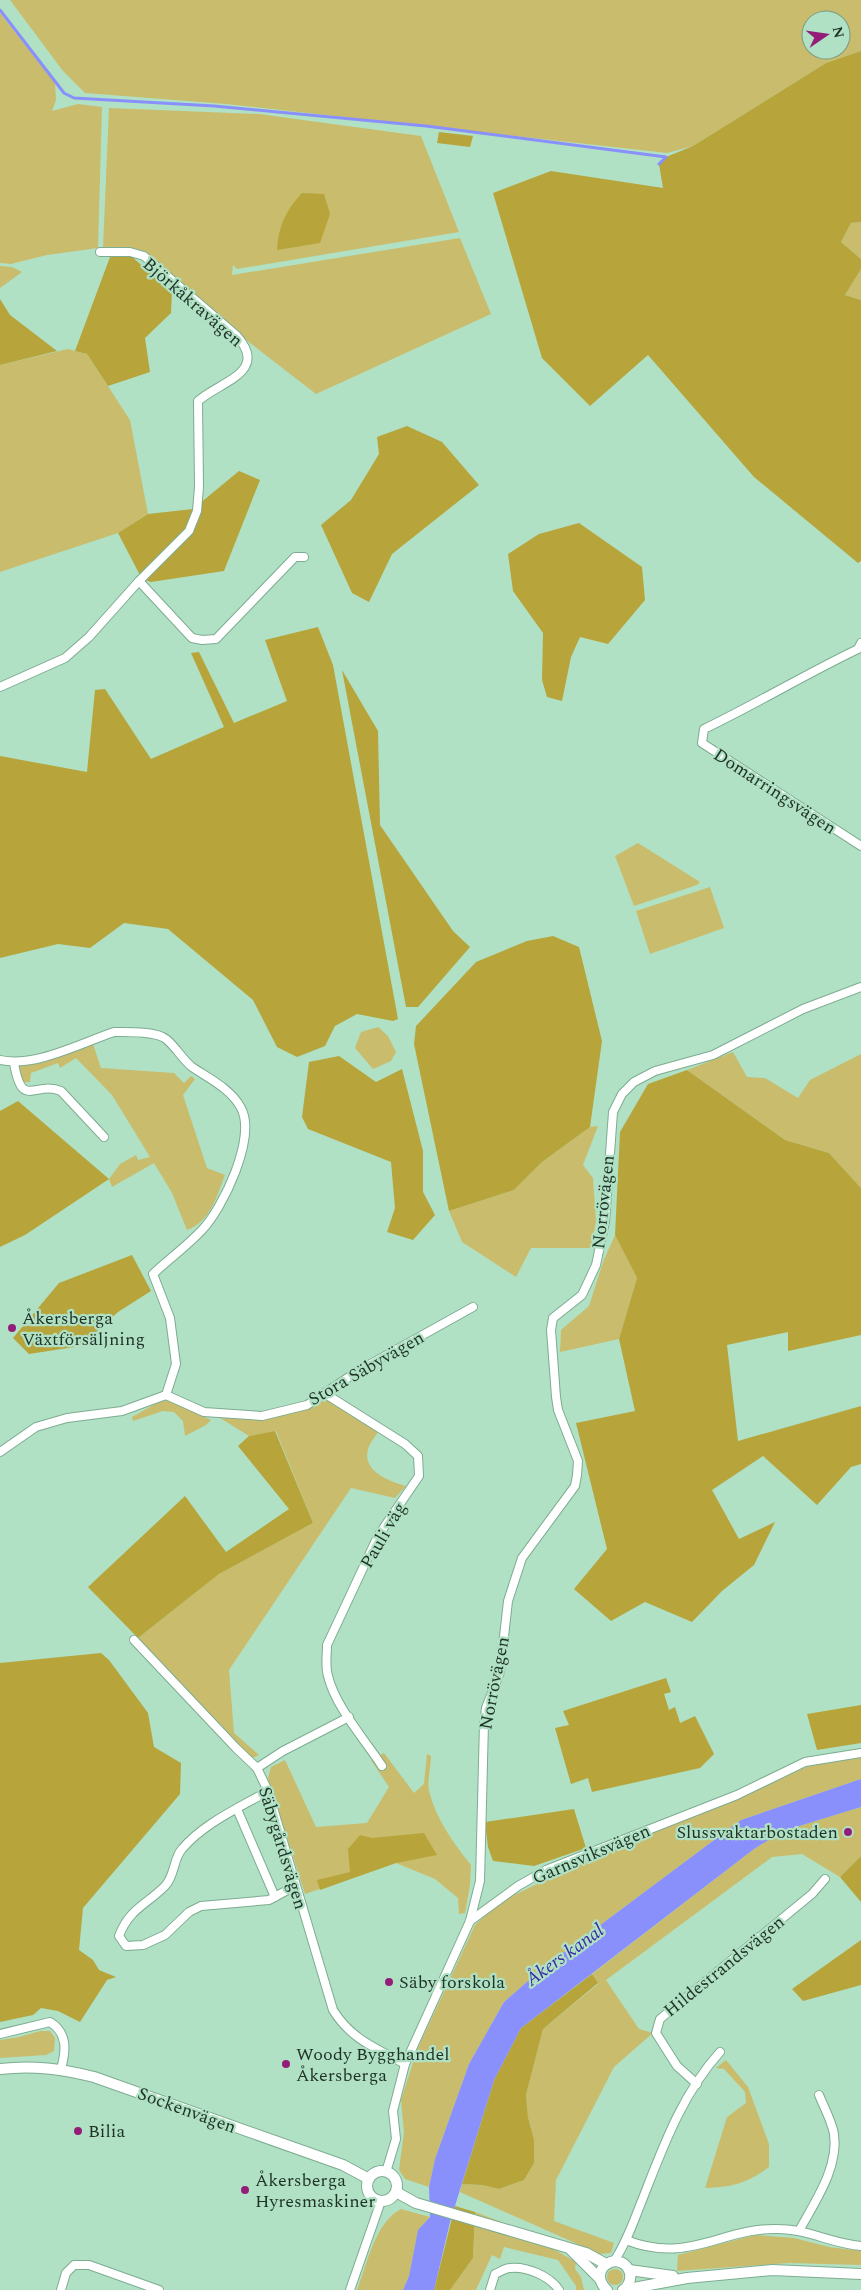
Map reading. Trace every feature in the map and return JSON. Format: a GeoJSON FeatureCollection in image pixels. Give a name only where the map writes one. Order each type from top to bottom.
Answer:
{"type":"FeatureCollection","features":[{"type":"Feature","properties":{"kind":"street","name":"Björkåkravägen"},"geometry":{"type":"LineString","coordinates":[[0,687],[66,658],[189,531],[197,511],[199,487],[198,401],[208,392],[242,374],[248,358],[246,346],[236,335],[144,256],[130,252],[100,252]]}},
{"type":"Feature","properties":{"kind":"street"},"geometry":{"type":"LineString","coordinates":[[139,581],[192,638],[202,640],[216,639],[295,557],[304,557]]}},
{"type":"Feature","properties":{"kind":"street","name":"Domarringsvägen"},"geometry":{"type":"LineString","coordinates":[[861,643],[858,649],[808,672],[737,713],[704,729],[702,743],[861,846]]}},
{"type":"Feature","properties":{"kind":"street","name":"Norrövägen"},"geometry":{"type":"LineString","coordinates":[[386,2172],[396,2139],[392,2111],[405,2064],[470,1921],[480,1881],[484,1723],[486,1708],[500,1672],[508,1601],[522,1558],[575,1486],[578,1461],[556,1397],[550,1330],[553,1318],[582,1295],[596,1265],[605,1222],[612,1112],[622,1094],[634,1082],[655,1072],[713,1055],[803,1010],[861,987]]}},
{"type":"Feature","properties":{"kind":"street"},"geometry":{"type":"LineString","coordinates":[[0,1060],[14,1064],[31,1060],[114,1032],[140,1033],[166,1039],[191,1066],[230,1093],[242,1109],[247,1126],[242,1157],[220,1204],[203,1230],[153,1274],[176,1364],[166,1395],[122,1411],[67,1418],[36,1427],[0,1452]]}},
{"type":"Feature","properties":{"kind":"street"},"geometry":{"type":"LineString","coordinates":[[14,1064],[17,1084],[33,1092],[54,1089],[61,1092],[104,1137]]}},
{"type":"Feature","properties":{"kind":"street","name":"Stora Säbyvägen"},"geometry":{"type":"LineString","coordinates":[[166,1395],[204,1412],[262,1416],[307,1405],[358,1371],[473,1307]]}},
{"type":"Feature","properties":{"kind":"street","name":"Pauli väg"},"geometry":{"type":"LineString","coordinates":[[324,1393],[405,1444],[418,1456],[419,1476],[378,1536],[327,1645],[326,1664],[329,1680],[349,1717],[382,1766]]}},
{"type":"Feature","properties":{"kind":"street","name":"Säbygårdsvägen"},"geometry":{"type":"LineString","coordinates":[[134,1640],[257,1768],[268,1791],[333,2010],[343,2026],[358,2039],[405,2064]]}},
{"type":"Feature","properties":{"kind":"street"},"geometry":{"type":"LineString","coordinates":[[257,1768],[283,1751],[349,1717]]}},
{"type":"Feature","properties":{"kind":"street","name":"Garnsviksvägen"},"geometry":{"type":"LineString","coordinates":[[470,1921],[518,1886],[546,1870],[737,1794],[805,1762],[861,1753]]}},
{"type":"Feature","properties":{"kind":"street"},"geometry":{"type":"LineString","coordinates":[[268,1791],[202,1831],[180,1850],[172,1875],[166,1886],[125,1920],[118,1936],[126,1946],[143,1946],[165,1935],[189,1912],[201,1906],[268,1900],[295,1886]]}},
{"type":"Feature","properties":{"kind":"street"},"geometry":{"type":"LineString","coordinates":[[237,1809],[275,1897]]}},
{"type":"Feature","properties":{"kind":"street","name":"Hildestrandsvägen"},"geometry":{"type":"LineString","coordinates":[[697,2084],[677,2066],[656,2034],[660,2020],[812,1894],[825,1879]]}},
{"type":"Feature","properties":{"kind":"street"},"geometry":{"type":"LineString","coordinates":[[0,2034],[50,2022],[57,2026],[65,2040],[65,2056],[61,2069]]}},
{"type":"Feature","properties":{"kind":"street"},"geometry":{"type":"LineString","coordinates":[[618,2265],[626,2240],[672,2126],[697,2084],[720,2052]]}},
{"type":"Feature","properties":{"kind":"street","name":"Sockenvägen"},"geometry":{"type":"LineString","coordinates":[[0,2069],[24,2066],[61,2069],[135,2091],[343,2165],[369,2179]]}},
{"type":"Feature","properties":{"kind":"street"},"geometry":{"type":"LineString","coordinates":[[799,2232],[829,2173],[832,2162],[834,2134],[819,2095]]}},
{"type":"Feature","properties":{"kind":"street"},"geometry":{"type":"LineString","coordinates":[[378,2172],[386,2172],[396,2180],[396,2192],[390,2198],[380,2201],[372,2198],[367,2184],[369,2179],[378,2172]]}},
{"type":"Feature","properties":{"kind":"street"},"geometry":{"type":"LineString","coordinates":[[396,2192],[416,2203],[586,2253],[618,2265],[687,2278]]}},
{"type":"Feature","properties":{"kind":"street"},"geometry":{"type":"LineString","coordinates":[[350,2290],[380,2201]]}},
{"type":"Feature","properties":{"kind":"street"},"geometry":{"type":"LineString","coordinates":[[626,2240],[644,2247],[692,2248],[762,2229],[799,2232],[861,2246]]}},
{"type":"Feature","properties":{"kind":"street"},"geometry":{"type":"LineString","coordinates":[[572,2250],[602,2285]]}},
{"type":"Feature","properties":{"kind":"street"},"geometry":{"type":"LineString","coordinates":[[61,2290],[66,2273],[74,2265],[89,2265],[159,2290]]}},
{"type":"Feature","properties":{"kind":"street"},"geometry":{"type":"LineString","coordinates":[[602,2285],[602,2268],[618,2265]]}},
{"type":"Feature","properties":{"kind":"street"},"geometry":{"type":"LineString","coordinates":[[618,2265],[630,2281],[624,2289]]}},
{"type":"Feature","properties":{"kind":"street"},"geometry":{"type":"LineString","coordinates":[[490,2290],[495,2274],[507,2268],[520,2268],[546,2277],[560,2290]]}},
{"type":"Feature","properties":{"kind":"street"},"geometry":{"type":"LineString","coordinates":[[624,2289],[687,2278],[772,2270],[861,2274]]}},
{"type":"Feature","properties":{"kind":"shaded area"},"geometry":{"type":"Polygon","coordinates":[[[10,0],[861,0],[861,51],[851,54],[851,10],[801,10],[801,60],[835,60],[826,63],[693,146],[667,153],[226,104],[85,93],[63,71],[10,0]]]}},
{"type":"Feature","properties":{"kind":"shaded area"},"geometry":{"type":"Polygon","coordinates":[[[0,13],[55,83],[56,100],[52,111],[78,104],[102,107],[98,248],[47,255],[11,264],[0,263],[0,13]]]}},
{"type":"Feature","properties":{"kind":"shaded area"},"geometry":{"type":"Polygon","coordinates":[[[861,51],[861,222],[851,223],[841,242],[861,259],[861,269],[845,295],[861,300],[861,561],[858,563],[754,477],[648,355],[590,406],[542,358],[493,193],[551,171],[663,188],[659,164],[666,157],[693,146],[826,63],[835,60],[851,60],[851,54],[861,51]]]}},
{"type":"Feature","properties":{"kind":"shaded area"},"geometry":{"type":"Polygon","coordinates":[[[109,108],[259,114],[421,136],[459,232],[237,269],[233,265],[232,275],[460,238],[491,314],[316,394],[245,339],[150,256],[129,247],[103,247],[109,108]]]}},
{"type":"Feature","properties":{"kind":"shaded area"},"geometry":{"type":"Polygon","coordinates":[[[439,132],[473,136],[470,147],[437,143],[439,132]]]}},
{"type":"Feature","properties":{"kind":"shaded area"},"geometry":{"type":"Polygon","coordinates":[[[302,193],[324,194],[330,214],[320,243],[277,250],[279,234],[284,219],[291,206],[302,193]]]}},
{"type":"Feature","properties":{"kind":"shaded area"},"geometry":{"type":"Polygon","coordinates":[[[861,222],[861,259],[841,242],[851,223],[861,222]]]}},
{"type":"Feature","properties":{"kind":"shaded area"},"geometry":{"type":"Polygon","coordinates":[[[131,256],[172,292],[171,313],[145,338],[150,372],[108,386],[87,354],[75,351],[110,257],[131,256]]]}},
{"type":"Feature","properties":{"kind":"shaded area"},"geometry":{"type":"Polygon","coordinates":[[[0,266],[12,267],[22,272],[0,288],[0,266]]]}},
{"type":"Feature","properties":{"kind":"shaded area"},"geometry":{"type":"Polygon","coordinates":[[[861,269],[861,300],[845,295],[861,269]]]}},
{"type":"Feature","properties":{"kind":"shaded area"},"geometry":{"type":"Polygon","coordinates":[[[0,299],[10,315],[57,351],[0,365],[0,299]]]}},
{"type":"Feature","properties":{"kind":"shaded area"},"geometry":{"type":"Polygon","coordinates":[[[68,349],[87,354],[130,420],[148,514],[118,533],[0,572],[0,365],[68,349]]]}},
{"type":"Feature","properties":{"kind":"shaded area"},"geometry":{"type":"Polygon","coordinates":[[[407,426],[442,442],[479,485],[392,554],[369,602],[352,593],[321,525],[351,500],[379,454],[377,437],[407,426]]]}},
{"type":"Feature","properties":{"kind":"shaded area"},"geometry":{"type":"Polygon","coordinates":[[[239,471],[260,480],[224,571],[151,582],[142,579],[118,533],[148,514],[193,509],[239,471]]]}},
{"type":"Feature","properties":{"kind":"shaded area"},"geometry":{"type":"Polygon","coordinates":[[[579,523],[642,567],[645,600],[608,644],[580,637],[571,657],[562,701],[547,697],[542,680],[543,633],[513,591],[508,554],[539,534],[579,523]]]}},
{"type":"Feature","properties":{"kind":"shaded area"},"geometry":{"type":"Polygon","coordinates":[[[318,627],[333,665],[398,1019],[393,1021],[357,1014],[335,1026],[325,1046],[297,1057],[277,1047],[253,1000],[168,929],[124,923],[90,948],[58,944],[0,958],[0,756],[87,772],[95,690],[105,689],[151,759],[224,727],[191,653],[199,652],[234,723],[287,701],[265,640],[318,627]]]}},
{"type":"Feature","properties":{"kind":"shaded area"},"geometry":{"type":"Polygon","coordinates":[[[342,670],[378,731],[380,825],[453,931],[470,947],[418,1007],[406,1007],[342,670]]]}},
{"type":"Feature","properties":{"kind":"shaded area"},"geometry":{"type":"Polygon","coordinates":[[[638,843],[700,882],[697,885],[634,906],[615,856],[638,843]]]}},
{"type":"Feature","properties":{"kind":"shaded area"},"geometry":{"type":"Polygon","coordinates":[[[710,887],[724,928],[650,954],[636,911],[710,887]]]}},
{"type":"Feature","properties":{"kind":"shaded area"},"geometry":{"type":"Polygon","coordinates":[[[553,936],[579,947],[602,1041],[590,1127],[542,1162],[514,1190],[449,1211],[414,1044],[416,1026],[476,962],[527,941],[553,936]]]}},
{"type":"Feature","properties":{"kind":"shaded area"},"geometry":{"type":"Polygon","coordinates":[[[378,1027],[388,1036],[396,1052],[391,1061],[373,1069],[355,1048],[361,1032],[378,1027]]]}},
{"type":"Feature","properties":{"kind":"shaded area"},"geometry":{"type":"Polygon","coordinates":[[[93,1044],[101,1068],[174,1073],[184,1083],[191,1076],[195,1079],[183,1095],[207,1168],[225,1175],[212,1207],[202,1221],[195,1226],[187,1230],[172,1193],[154,1163],[112,1187],[109,1179],[120,1164],[136,1155],[138,1160],[150,1157],[112,1095],[76,1058],[60,1068],[58,1063],[31,1073],[30,1082],[22,1082],[17,1066],[93,1044]]]}},
{"type":"Feature","properties":{"kind":"shaded area"},"geometry":{"type":"Polygon","coordinates":[[[733,1052],[747,1077],[765,1078],[798,1098],[810,1080],[861,1054],[861,1188],[829,1153],[785,1140],[687,1070],[733,1052]]]}},
{"type":"Feature","properties":{"kind":"shaded area"},"geometry":{"type":"Polygon","coordinates":[[[339,1056],[376,1082],[402,1069],[423,1151],[423,1192],[435,1215],[413,1240],[387,1232],[395,1208],[391,1162],[308,1129],[302,1117],[309,1062],[339,1056]]]}},
{"type":"Feature","properties":{"kind":"shaded area"},"geometry":{"type":"Polygon","coordinates":[[[687,1070],[785,1140],[829,1153],[861,1188],[861,1335],[788,1351],[788,1332],[727,1345],[738,1441],[861,1406],[861,1464],[851,1467],[817,1505],[763,1456],[712,1490],[739,1539],[775,1522],[754,1565],[722,1591],[692,1622],[645,1602],[611,1621],[574,1589],[607,1549],[576,1423],[635,1411],[619,1339],[637,1278],[615,1235],[620,1132],[648,1084],[687,1070]]]}},
{"type":"Feature","properties":{"kind":"shaded area"},"geometry":{"type":"Polygon","coordinates":[[[18,1101],[109,1179],[25,1235],[0,1247],[0,1111],[18,1101]]]}},
{"type":"Feature","properties":{"kind":"shaded area"},"geometry":{"type":"Polygon","coordinates":[[[598,1126],[583,1165],[593,1178],[596,1221],[591,1248],[531,1248],[516,1277],[462,1242],[449,1211],[514,1190],[542,1162],[590,1127],[598,1126]]]}},
{"type":"Feature","properties":{"kind":"shaded area"},"geometry":{"type":"Polygon","coordinates":[[[615,1235],[637,1278],[619,1339],[560,1352],[561,1330],[589,1306],[603,1262],[615,1235]]]}},
{"type":"Feature","properties":{"kind":"shaded area"},"geometry":{"type":"Polygon","coordinates":[[[132,1255],[151,1291],[118,1312],[81,1346],[29,1354],[13,1338],[59,1283],[132,1255]]]}},
{"type":"Feature","properties":{"kind":"shaded area"},"geometry":{"type":"Polygon","coordinates":[[[325,1399],[372,1426],[378,1432],[368,1449],[367,1457],[369,1464],[385,1478],[406,1486],[395,1498],[351,1488],[229,1670],[234,1733],[259,1755],[252,1758],[138,1638],[219,1574],[313,1523],[276,1431],[249,1436],[220,1418],[274,1415],[311,1405],[325,1399]]]}},
{"type":"Feature","properties":{"kind":"shaded area"},"geometry":{"type":"Polygon","coordinates":[[[168,1400],[211,1420],[206,1425],[185,1436],[183,1421],[174,1412],[163,1411],[133,1421],[132,1417],[157,1403],[168,1400]]]}},
{"type":"Feature","properties":{"kind":"shaded area"},"geometry":{"type":"Polygon","coordinates":[[[275,1431],[313,1523],[219,1574],[138,1638],[88,1587],[185,1496],[226,1552],[289,1509],[238,1446],[249,1436],[275,1431]]]}},
{"type":"Feature","properties":{"kind":"shaded area"},"geometry":{"type":"Polygon","coordinates":[[[101,1653],[109,1660],[148,1713],[154,1747],[181,1763],[180,1794],[83,1908],[79,1950],[93,1960],[99,1970],[116,1977],[107,1980],[80,2022],[58,2011],[41,2008],[33,2015],[0,2022],[0,1663],[101,1653]]]}},
{"type":"Feature","properties":{"kind":"shaded area"},"geometry":{"type":"Polygon","coordinates":[[[666,1678],[671,1692],[664,1694],[669,1710],[675,1707],[680,1723],[695,1716],[714,1754],[700,1768],[592,1792],[588,1778],[571,1784],[555,1728],[569,1725],[563,1711],[666,1678]]]}},
{"type":"Feature","properties":{"kind":"shaded area"},"geometry":{"type":"Polygon","coordinates":[[[861,1705],[861,1743],[817,1750],[807,1714],[861,1705]]]}},
{"type":"Feature","properties":{"kind":"shaded area"},"geometry":{"type":"Polygon","coordinates":[[[384,1753],[414,1793],[424,1784],[427,1754],[431,1756],[429,1791],[432,1801],[446,1831],[471,1865],[465,1913],[459,1914],[458,1898],[435,1879],[396,1863],[305,1894],[268,1778],[271,1767],[285,1760],[316,1827],[367,1823],[389,1787],[371,1760],[384,1753]]]}},
{"type":"Feature","properties":{"kind":"shaded area"},"geometry":{"type":"Polygon","coordinates":[[[861,1756],[861,1779],[741,1820],[544,1967],[504,2002],[469,2064],[435,2159],[429,2187],[405,2179],[399,2170],[404,2132],[401,2100],[417,2050],[475,1925],[500,1902],[574,1866],[809,1766],[861,1756]]]}},
{"type":"Feature","properties":{"kind":"shaded area"},"geometry":{"type":"Polygon","coordinates":[[[861,1807],[861,1856],[840,1877],[802,1854],[772,1857],[606,1980],[639,2029],[653,2033],[614,2067],[556,2180],[554,2221],[614,2243],[611,2253],[600,2254],[460,2192],[462,2184],[482,2185],[499,2189],[524,2180],[534,2163],[534,2140],[528,2117],[526,2095],[543,2029],[598,1984],[592,1974],[754,1849],[783,1831],[861,1807]]]}},
{"type":"Feature","properties":{"kind":"shaded area"},"geometry":{"type":"Polygon","coordinates":[[[574,1809],[586,1848],[534,1866],[493,1861],[488,1847],[485,1822],[574,1809]]]}},
{"type":"Feature","properties":{"kind":"shaded area"},"geometry":{"type":"Polygon","coordinates":[[[424,1833],[437,1855],[396,1863],[320,1890],[317,1880],[350,1872],[348,1849],[360,1835],[372,1838],[424,1833]]]}},
{"type":"Feature","properties":{"kind":"shaded area"},"geometry":{"type":"Polygon","coordinates":[[[861,1856],[861,1902],[840,1877],[861,1856]]]}},
{"type":"Feature","properties":{"kind":"shaded area"},"geometry":{"type":"Polygon","coordinates":[[[861,1940],[861,1985],[803,2001],[792,1989],[861,1940]]]}},
{"type":"Feature","properties":{"kind":"shaded area"},"geometry":{"type":"Polygon","coordinates":[[[592,1974],[598,1983],[543,2029],[526,2095],[528,2117],[534,2140],[534,2163],[524,2180],[499,2189],[482,2185],[462,2184],[494,2080],[521,2028],[592,1974]]]}},
{"type":"Feature","properties":{"kind":"shaded area"},"geometry":{"type":"Polygon","coordinates":[[[40,2031],[50,2031],[55,2038],[54,2051],[46,2055],[0,2058],[0,2040],[40,2031]]]}},
{"type":"Feature","properties":{"kind":"shaded area"},"geometry":{"type":"Polygon","coordinates":[[[726,2060],[748,2087],[769,2144],[769,2167],[739,2184],[705,2188],[727,2117],[746,2103],[745,2092],[724,2069],[716,2068],[726,2060]]]}},
{"type":"Feature","properties":{"kind":"shaded area"},"geometry":{"type":"Polygon","coordinates":[[[455,2206],[475,2212],[473,2258],[450,2290],[434,2290],[455,2206]]]}},
{"type":"Feature","properties":{"kind":"shaded area"},"geometry":{"type":"Polygon","coordinates":[[[401,2209],[430,2217],[418,2230],[409,2276],[403,2290],[357,2290],[378,2234],[392,2215],[401,2209]]]}},
{"type":"Feature","properties":{"kind":"shaded area"},"geometry":{"type":"Polygon","coordinates":[[[475,2212],[515,2227],[576,2262],[575,2269],[581,2277],[584,2290],[576,2290],[576,2286],[558,2260],[504,2247],[500,2259],[492,2255],[476,2290],[450,2290],[473,2258],[475,2212]]]}},
{"type":"Feature","properties":{"kind":"shaded area"},"geometry":{"type":"Polygon","coordinates":[[[755,2235],[794,2238],[829,2247],[861,2251],[861,2265],[789,2263],[677,2271],[678,2255],[755,2235]]]}},
{"type":"Feature","properties":{"kind":"shaded area"},"geometry":{"type":"Polygon","coordinates":[[[615,2269],[623,2277],[615,2285],[607,2277],[615,2269]]]}},
{"type":"Feature","properties":{"kind":"water","name":"Åkers kanal"},"geometry":{"type":"Polygon","coordinates":[[[861,1779],[861,1807],[783,1831],[754,1849],[521,2028],[494,2080],[450,2222],[434,2290],[403,2290],[409,2276],[418,2230],[430,2217],[429,2187],[435,2159],[469,2064],[504,2002],[544,1967],[741,1820],[861,1779]]]}},
{"type":"Feature","properties":{"kind":"waterway"},"geometry":{"type":"LineString","coordinates":[[0,10],[64,93],[74,98],[214,106],[426,126],[666,157],[659,164]]}},
{"type":"Feature","properties":{"kind":"place","name":"Åkersberga Växtförsäljning"},"geometry":{"type":"Point","coordinates":[12,1328]}},
{"type":"Feature","properties":{"kind":"place","name":"Slussvaktarbostaden"},"geometry":{"type":"Point","coordinates":[848,1832]}},
{"type":"Feature","properties":{"kind":"place","name":"Säby forskola"},"geometry":{"type":"Point","coordinates":[389,1982]}},
{"type":"Feature","properties":{"kind":"place","name":"Woody Bygghandel Åkersberga"},"geometry":{"type":"Point","coordinates":[286,2064]}},
{"type":"Feature","properties":{"kind":"place","name":"Bilia"},"geometry":{"type":"Point","coordinates":[78,2131]}},
{"type":"Feature","properties":{"kind":"place","name":"Åkersberga Hyresmaskiner"},"geometry":{"type":"Point","coordinates":[245,2190]}}]}
